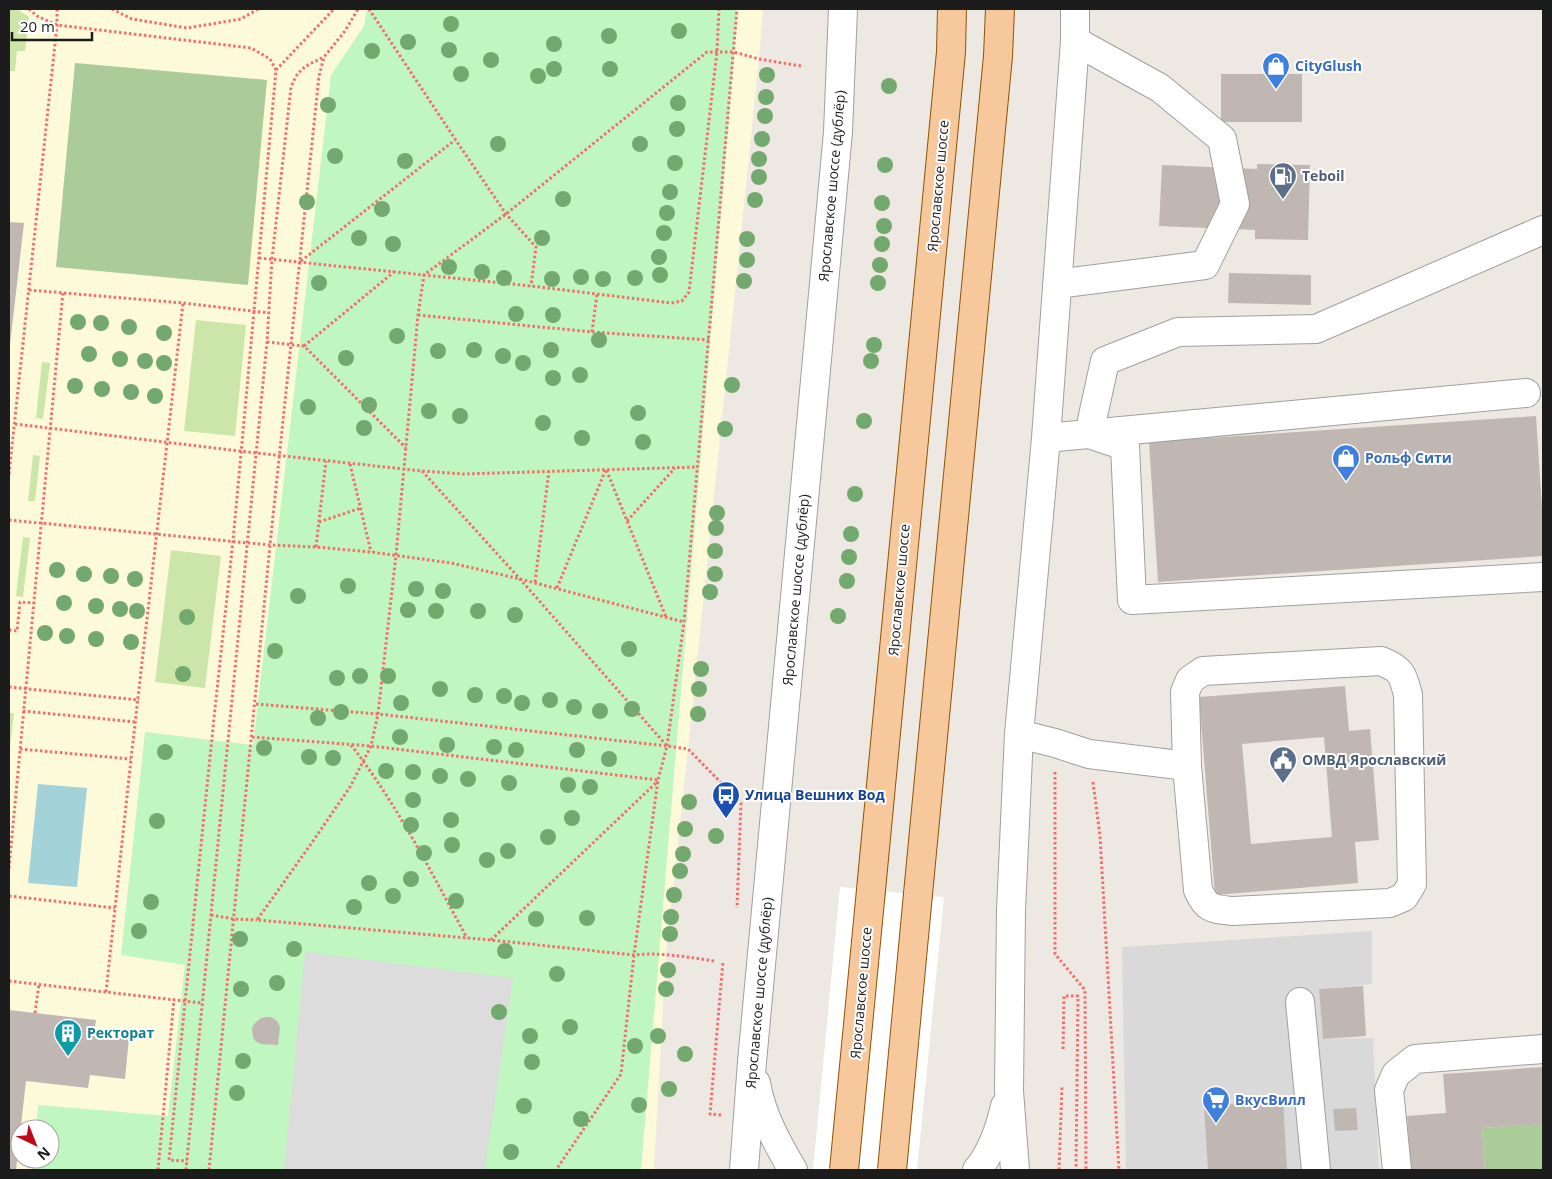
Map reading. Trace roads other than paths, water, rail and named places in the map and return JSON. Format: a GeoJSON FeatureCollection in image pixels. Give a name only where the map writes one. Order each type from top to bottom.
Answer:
{"type":"FeatureCollection","features":[{"type":"Feature","properties":{"kind":"main road","name":"Ярославское шоссе"},"geometry":{"type":"LineString","coordinates":[[844,1170],[950,62],[952,9]]}},
{"type":"Feature","properties":{"kind":"main road"},"geometry":{"type":"LineString","coordinates":[[892,1170],[998,56],[1000,9]]}},
{"type":"Feature","properties":{"kind":"street","name":"Ярославское шоссе (дублёр)"},"geometry":{"type":"LineString","coordinates":[[744,1170],[752,1062],[838,132],[843,9]]}},
{"type":"Feature","properties":{"kind":"street"},"geometry":{"type":"LineString","coordinates":[[998,56],[1009,9]]}},
{"type":"Feature","properties":{"kind":"street"},"geometry":{"type":"LineString","coordinates":[[1015,1170],[1009,1091],[1012,910],[1019,734],[1046,438],[1075,9]]}},
{"type":"Feature","properties":{"kind":"street"},"geometry":{"type":"LineString","coordinates":[[1057,284],[1206,265],[1235,204],[1222,138],[1160,88],[1074,41]]}},
{"type":"Feature","properties":{"kind":"street"},"geometry":{"type":"LineString","coordinates":[[1089,434],[1105,361],[1178,332],[1316,329],[1543,230]]}},
{"type":"Feature","properties":{"kind":"street"},"geometry":{"type":"LineString","coordinates":[[1046,438],[1526,393]]}},
{"type":"Feature","properties":{"kind":"street"},"geometry":{"type":"LineString","coordinates":[[1089,434],[1125,446],[1132,600],[1543,577]]}},
{"type":"Feature","properties":{"kind":"street"},"geometry":{"type":"LineString","coordinates":[[1381,660],[1393,666],[1404,677],[1408,695],[1412,884],[1404,896],[1390,903],[1233,911],[1214,909],[1203,902],[1198,890],[1187,766],[1185,692],[1190,680],[1203,671],[1381,660]]}},
{"type":"Feature","properties":{"kind":"street"},"geometry":{"type":"LineString","coordinates":[[1019,734],[1089,754],[1187,766]]}},
{"type":"Feature","properties":{"kind":"street"},"geometry":{"type":"LineString","coordinates":[[1300,1002],[1316,1170]]}},
{"type":"Feature","properties":{"kind":"street"},"geometry":{"type":"LineString","coordinates":[[1397,1170],[1389,1090],[1396,1074],[1415,1059],[1543,1049]]}},
{"type":"Feature","properties":{"kind":"street"},"geometry":{"type":"LineString","coordinates":[[752,1062],[758,1097],[777,1142],[793,1170]]}},
{"type":"Feature","properties":{"kind":"street"},"geometry":{"type":"LineString","coordinates":[[978,1170],[986,1160],[1000,1126],[1009,1091]]}},
{"type":"Feature","properties":{"kind":"water"},"geometry":{"type":"Polygon","coordinates":[[[38,784],[87,788],[77,887],[28,883],[38,784]]]}},
{"type":"Feature","properties":{"kind":"place","name":"CityGlush"},"geometry":{"type":"Point","coordinates":[1276,90]}},
{"type":"Feature","properties":{"kind":"place","name":"Teboil"},"geometry":{"type":"Point","coordinates":[1283,200]}},
{"type":"Feature","properties":{"kind":"place","name":"Рольф Сити"},"geometry":{"type":"Point","coordinates":[1346,482]}},
{"type":"Feature","properties":{"kind":"place","name":"ОМВД Ярославский"},"geometry":{"type":"Point","coordinates":[1283,784]}},
{"type":"Feature","properties":{"kind":"place","name":"Улица Вешних Вод"},"geometry":{"type":"Point","coordinates":[726,819]}},
{"type":"Feature","properties":{"kind":"place","name":"Ректорат"},"geometry":{"type":"Point","coordinates":[68,1057]}},
{"type":"Feature","properties":{"kind":"place","name":"ВкусВилл"},"geometry":{"type":"Point","coordinates":[1216,1124]}}]}
